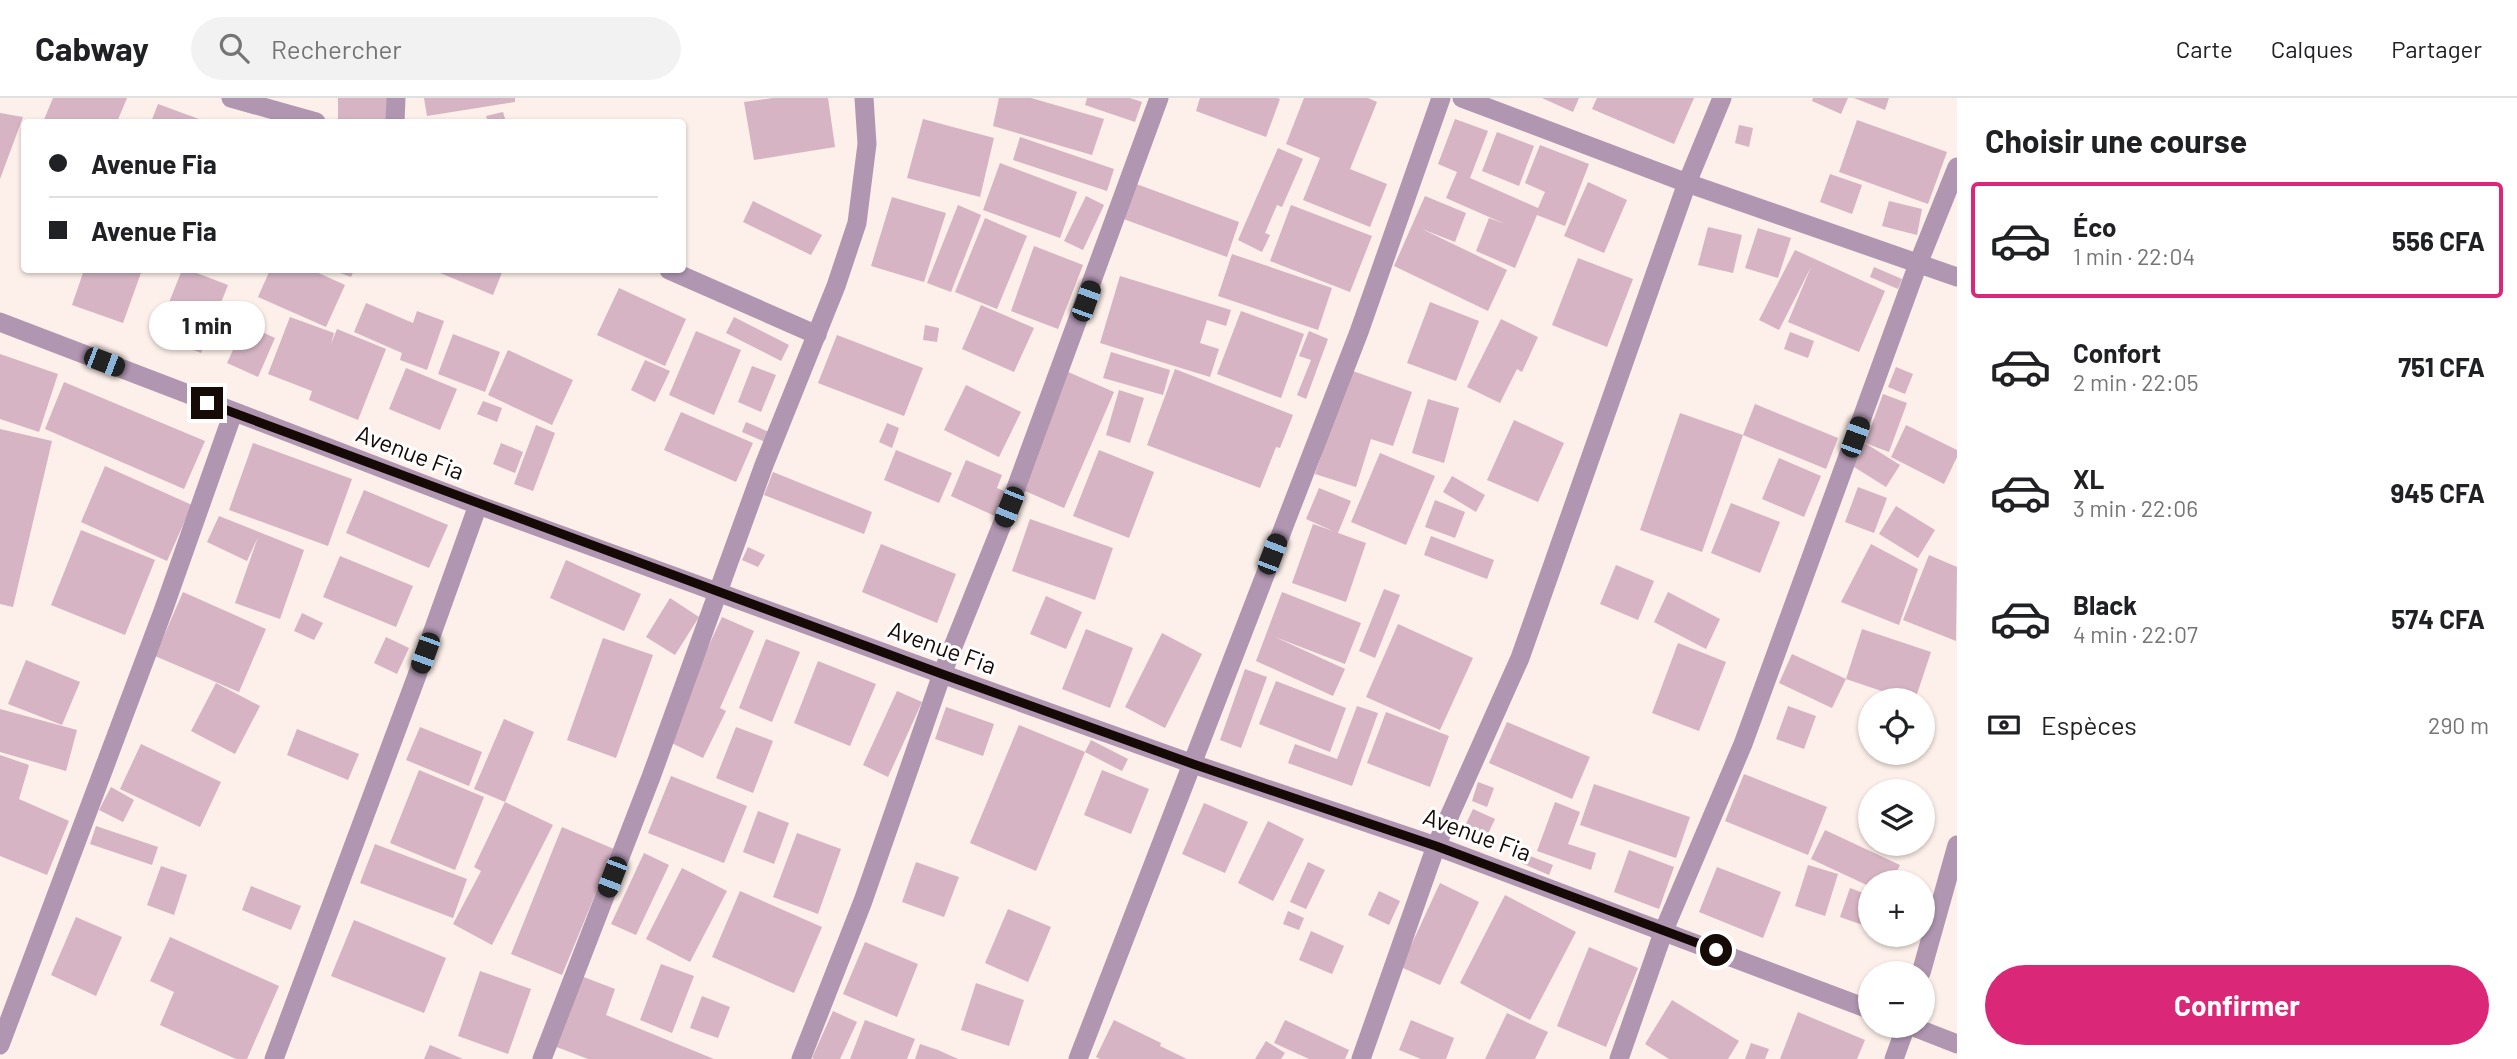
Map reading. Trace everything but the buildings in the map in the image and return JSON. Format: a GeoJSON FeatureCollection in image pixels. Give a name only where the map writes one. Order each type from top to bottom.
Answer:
{"type":"FeatureCollection","features":[{"type":"Feature","properties":{"kind":"street"},"geometry":{"type":"LineString","coordinates":[[231,98],[305,119]]}},
{"type":"Feature","properties":{"kind":"street"},"geometry":{"type":"LineString","coordinates":[[395,119],[396,98]]}},
{"type":"Feature","properties":{"kind":"street"},"geometry":{"type":"LineString","coordinates":[[542,1059],[651,776],[764,465],[817,335],[857,223],[867,144],[864,98]]}},
{"type":"Feature","properties":{"kind":"street"},"geometry":{"type":"LineString","coordinates":[[801,1059],[863,901],[942,674],[1009,507],[1159,98]]}},
{"type":"Feature","properties":{"kind":"street"},"geometry":{"type":"LineString","coordinates":[[1078,1059],[1359,332],[1441,98]]}},
{"type":"Feature","properties":{"kind":"street"},"geometry":{"type":"LineString","coordinates":[[1462,98],[1687,183],[1957,277]]}},
{"type":"Feature","properties":{"kind":"street"},"geometry":{"type":"LineString","coordinates":[[1361,1059],[1436,846],[1520,658],[1687,183],[1722,98]]}},
{"type":"Feature","properties":{"kind":"street"},"geometry":{"type":"LineString","coordinates":[[1619,1059],[1664,930],[1743,744],[1957,167]]}},
{"type":"Feature","properties":{"kind":"street"},"geometry":{"type":"LineString","coordinates":[[676,273],[817,335]]}},
{"type":"Feature","properties":{"kind":"street","name":"Avenue Fia"},"geometry":{"type":"LineString","coordinates":[[0,322],[478,505],[1193,764],[1436,846],[1858,1005]]}},
{"type":"Feature","properties":{"kind":"street"},"geometry":{"type":"LineString","coordinates":[[0,1045],[163,611],[233,413]]}},
{"type":"Feature","properties":{"kind":"street"},"geometry":{"type":"LineString","coordinates":[[274,1059],[478,505]]}},
{"type":"Feature","properties":{"kind":"street"},"geometry":{"type":"LineString","coordinates":[[1924,961],[1957,845]]}},
{"type":"Feature","properties":{"kind":"street"},"geometry":{"type":"LineString","coordinates":[[1935,1035],[1957,1044]]}},
{"type":"Feature","properties":{"kind":"street"},"geometry":{"type":"LineString","coordinates":[[1894,1059],[1902,1038]]}},
{"type":"Feature","properties":{"kind":"route"},"geometry":{"type":"LineString","coordinates":[[207,403],[942,674],[1193,764],[1436,846],[1716,950]]}}]}
